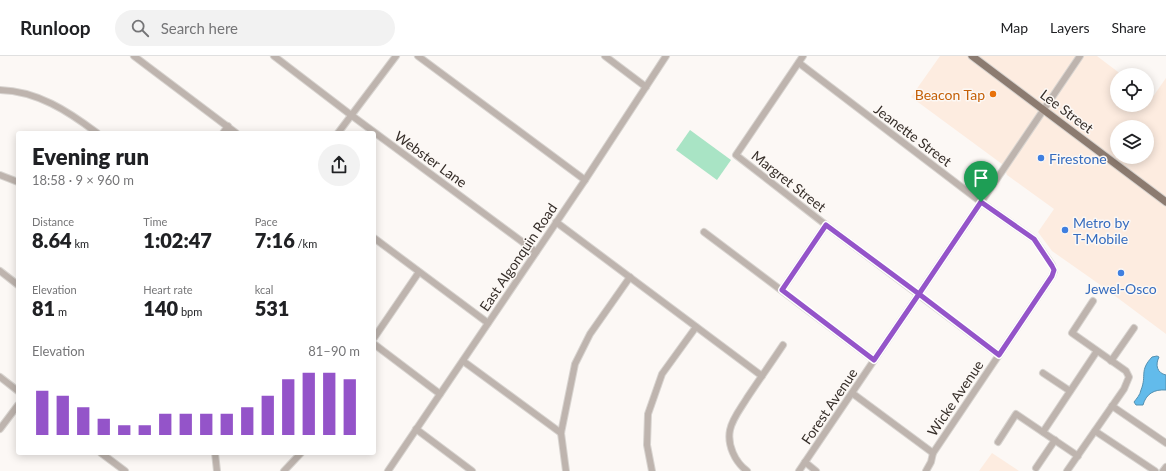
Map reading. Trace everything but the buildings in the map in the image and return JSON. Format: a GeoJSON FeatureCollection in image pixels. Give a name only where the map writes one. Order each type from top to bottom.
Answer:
{"type":"FeatureCollection","features":[{"type":"Feature","properties":{"kind":"main road","name":"Lee Street"},"geometry":{"type":"LineString","coordinates":[[972,56],[1166,202]]}},
{"type":"Feature","properties":{"kind":"street"},"geometry":{"type":"LineString","coordinates":[[134,56],[234,131]]}},
{"type":"Feature","properties":{"kind":"street","name":"Webster Lane"},"geometry":{"type":"LineString","coordinates":[[274,56],[373,131]]}},
{"type":"Feature","properties":{"kind":"street"},"geometry":{"type":"LineString","coordinates":[[339,131],[396,56]]}},
{"type":"Feature","properties":{"kind":"street"},"geometry":{"type":"LineString","coordinates":[[418,56],[585,180]]}},
{"type":"Feature","properties":{"kind":"street"},"geometry":{"type":"LineString","coordinates":[[605,56],[646,87]]}},
{"type":"Feature","properties":{"kind":"street","name":"East Algonquin Road"},"geometry":{"type":"LineString","coordinates":[[388,471],[585,180],[666,56]]}},
{"type":"Feature","properties":{"kind":"street"},"geometry":{"type":"LineString","coordinates":[[799,63],[803,56]]}},
{"type":"Feature","properties":{"kind":"street","name":"Forest Avenue"},"geometry":{"type":"LineString","coordinates":[[799,471],[1080,56]]}},
{"type":"Feature","properties":{"kind":"street","name":"Margret Street"},"geometry":{"type":"LineString","coordinates":[[799,63],[736,155],[826,225],[999,355]]}},
{"type":"Feature","properties":{"kind":"street","name":"Jeanette Street"},"geometry":{"type":"LineString","coordinates":[[799,63],[981,202],[1034,239]]}},
{"type":"Feature","properties":{"kind":"street"},"geometry":{"type":"LineString","coordinates":[[0,90],[24,93],[54,104],[94,131]]}},
{"type":"Feature","properties":{"kind":"street"},"geometry":{"type":"LineString","coordinates":[[224,131],[228,126]]}},
{"type":"Feature","properties":{"kind":"street","name":"Webster Lane"},"geometry":{"type":"LineString","coordinates":[[376,134],[536,252]]}},
{"type":"Feature","properties":{"kind":"street"},"geometry":{"type":"LineString","coordinates":[[0,175],[16,181]]}},
{"type":"Feature","properties":{"kind":"street"},"geometry":{"type":"LineString","coordinates":[[556,222],[762,376]]}},
{"type":"Feature","properties":{"kind":"street"},"geometry":{"type":"LineString","coordinates":[[782,290],[826,225]]}},
{"type":"Feature","properties":{"kind":"street"},"geometry":{"type":"LineString","coordinates":[[704,232],[874,360]]}},
{"type":"Feature","properties":{"kind":"street","name":"Wicke Avenue"},"geometry":{"type":"LineString","coordinates":[[926,471],[931,462],[933,453],[1052,276],[1054,270],[1034,239]]}},
{"type":"Feature","properties":{"kind":"street"},"geometry":{"type":"LineString","coordinates":[[376,240],[488,323]]}},
{"type":"Feature","properties":{"kind":"street"},"geometry":{"type":"LineString","coordinates":[[0,271],[16,283]]}},
{"type":"Feature","properties":{"kind":"street"},"geometry":{"type":"LineString","coordinates":[[376,335],[419,272]]}},
{"type":"Feature","properties":{"kind":"street"},"geometry":{"type":"LineString","coordinates":[[566,471],[561,434],[575,364],[590,334],[630,277]]}},
{"type":"Feature","properties":{"kind":"street"},"geometry":{"type":"LineString","coordinates":[[1067,471],[1124,389],[1129,377],[1126,371],[1072,333],[1093,301]]}},
{"type":"Feature","properties":{"kind":"street"},"geometry":{"type":"LineString","coordinates":[[652,471],[647,446],[648,414],[662,374],[696,327]]}},
{"type":"Feature","properties":{"kind":"street"},"geometry":{"type":"LineString","coordinates":[[1111,361],[1134,328]]}},
{"type":"Feature","properties":{"kind":"street"},"geometry":{"type":"LineString","coordinates":[[747,471],[737,462],[734,456],[730,441],[730,432],[736,416],[783,345]]}},
{"type":"Feature","properties":{"kind":"street"},"geometry":{"type":"LineString","coordinates":[[376,346],[440,394]]}},
{"type":"Feature","properties":{"kind":"street"},"geometry":{"type":"LineString","coordinates":[[1043,432],[1097,351]]}},
{"type":"Feature","properties":{"kind":"street"},"geometry":{"type":"LineString","coordinates":[[463,361],[561,434]]}},
{"type":"Feature","properties":{"kind":"street"},"geometry":{"type":"LineString","coordinates":[[1043,373],[1070,391]]}},
{"type":"Feature","properties":{"kind":"street"},"geometry":{"type":"LineString","coordinates":[[0,377],[16,389]]}},
{"type":"Feature","properties":{"kind":"street"},"geometry":{"type":"LineString","coordinates":[[852,393],[933,453]]}},
{"type":"Feature","properties":{"kind":"street"},"geometry":{"type":"LineString","coordinates":[[1112,406],[1166,443]]}},
{"type":"Feature","properties":{"kind":"street"},"geometry":{"type":"LineString","coordinates":[[0,429],[16,408]]}},
{"type":"Feature","properties":{"kind":"street"},"geometry":{"type":"LineString","coordinates":[[998,442],[1016,414],[1078,456]]}},
{"type":"Feature","properties":{"kind":"street"},"geometry":{"type":"LineString","coordinates":[[416,429],[472,471]]}},
{"type":"Feature","properties":{"kind":"street"},"geometry":{"type":"LineString","coordinates":[[1095,431],[1155,471]]}},
{"type":"Feature","properties":{"kind":"street"},"geometry":{"type":"LineString","coordinates":[[1036,468],[1055,440]]}},
{"type":"Feature","properties":{"kind":"street"},"geometry":{"type":"LineString","coordinates":[[104,455],[125,471]]}},
{"type":"Feature","properties":{"kind":"street"},"geometry":{"type":"LineString","coordinates":[[215,455],[217,471]]}},
{"type":"Feature","properties":{"kind":"street"},"geometry":{"type":"LineString","coordinates":[[284,471],[299,455]]}},
{"type":"Feature","properties":{"kind":"street"},"geometry":{"type":"LineString","coordinates":[[805,462],[816,471]]}},
{"type":"Feature","properties":{"kind":"street"},"geometry":{"type":"LineString","coordinates":[[1163,471],[1166,467]]}},
{"type":"Feature","properties":{"kind":"shaded area"},"geometry":{"type":"Polygon","coordinates":[[[940,56],[1097,56],[1113,68],[1110,68],[1110,112],[1154,112],[1154,95],[1166,78],[1166,334],[1052,251],[1038,232],[1054,209],[1007,175],[1002,164],[911,97],[940,56]]]}},
{"type":"Feature","properties":{"kind":"shaded area"},"geometry":{"type":"Polygon","coordinates":[[[992,453],[1019,471],[979,471],[992,453]]]}},
{"type":"Feature","properties":{"kind":"green space"},"geometry":{"type":"Polygon","coordinates":[[[690,130],[731,160],[717,180],[676,150],[690,130]]]}},
{"type":"Feature","properties":{"kind":"water"},"geometry":{"type":"Polygon","coordinates":[[[1152,357],[1159,357],[1157,366],[1159,371],[1166,375],[1166,390],[1154,391],[1148,395],[1143,405],[1136,405],[1134,402],[1141,392],[1144,370],[1152,357]]]}},
{"type":"Feature","properties":{"kind":"place","name":"Beacon Tap"},"geometry":{"type":"Point","coordinates":[993,94]}},
{"type":"Feature","properties":{"kind":"place","name":"Firestone"},"geometry":{"type":"Point","coordinates":[1041,158]}},
{"type":"Feature","properties":{"kind":"place","name":"Metro by T-Mobile"},"geometry":{"type":"Point","coordinates":[1065,230]}},
{"type":"Feature","properties":{"kind":"place","name":"Jewel-Osco"},"geometry":{"type":"Point","coordinates":[1121,273]}},
{"type":"Feature","properties":{"kind":"route"},"geometry":{"type":"LineString","coordinates":[[981,202],[919,294],[826,225],[782,290],[874,360],[919,294],[999,355],[1052,276],[1054,270],[1034,239],[981,202]]}}]}
